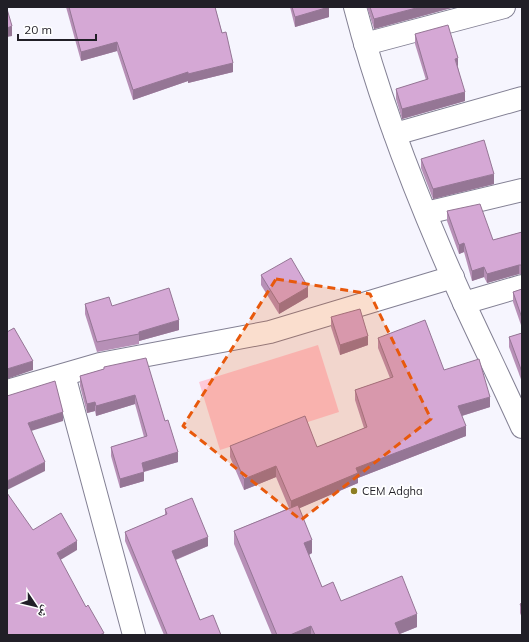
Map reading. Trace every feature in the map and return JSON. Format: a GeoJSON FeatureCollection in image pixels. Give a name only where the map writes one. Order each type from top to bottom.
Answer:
{"type":"FeatureCollection","features":[{"type":"Feature","properties":{"kind":"street"},"geometry":{"type":"LineString","coordinates":[[355,7],[365,44],[395,134],[426,213],[464,303],[513,384],[522,427]]}},
{"type":"Feature","properties":{"kind":"street"},"geometry":{"type":"LineString","coordinates":[[365,44],[504,7]]}},
{"type":"Feature","properties":{"kind":"street"},"geometry":{"type":"LineString","coordinates":[[395,134],[522,98]]}},
{"type":"Feature","properties":{"kind":"street"},"geometry":{"type":"LineString","coordinates":[[426,213],[522,190]]}},
{"type":"Feature","properties":{"kind":"street"},"geometry":{"type":"LineString","coordinates":[[7,392],[100,364],[270,332],[453,277]]}},
{"type":"Feature","properties":{"kind":"street"},"geometry":{"type":"LineString","coordinates":[[464,303],[522,286]]}},
{"type":"Feature","properties":{"kind":"street"},"geometry":{"type":"LineString","coordinates":[[64,375],[134,635]]}},
{"type":"Feature","properties":{"kind":"highlighted area"},"geometry":{"type":"Polygon","coordinates":[[[276,279],[370,294],[431,419],[301,520],[183,426],[276,279]]]}},
{"type":"Feature","properties":{"kind":"shaded area"},"geometry":{"type":"Polygon","coordinates":[[[318,345],[339,412],[220,450],[199,382],[318,345]]]}},
{"type":"Feature","properties":{"kind":"building"},"geometry":{"type":"Polygon","coordinates":[[[69,7],[215,7],[222,33],[226,32],[233,63],[188,74],[188,72],[133,90],[117,42],[81,52],[69,7]]]}},
{"type":"Feature","properties":{"kind":"building"},"geometry":{"type":"Polygon","coordinates":[[[292,7],[329,7],[295,17],[292,7]]]}},
{"type":"Feature","properties":{"kind":"building"},"geometry":{"type":"Polygon","coordinates":[[[370,7],[420,7],[374,19],[370,7]]]}},
{"type":"Feature","properties":{"kind":"building"},"geometry":{"type":"Polygon","coordinates":[[[7,9],[12,26],[7,28],[7,9]]]}},
{"type":"Feature","properties":{"kind":"building"},"geometry":{"type":"Polygon","coordinates":[[[448,25],[458,58],[455,59],[465,92],[402,109],[396,89],[428,79],[415,34],[448,25]]]}},
{"type":"Feature","properties":{"kind":"building"},"geometry":{"type":"Polygon","coordinates":[[[484,140],[494,174],[433,189],[421,159],[484,140]]]}},
{"type":"Feature","properties":{"kind":"building"},"geometry":{"type":"Polygon","coordinates":[[[480,204],[493,240],[522,232],[522,265],[487,274],[484,267],[472,271],[464,243],[459,245],[447,211],[480,204]]]}},
{"type":"Feature","properties":{"kind":"building"},"geometry":{"type":"Polygon","coordinates":[[[291,258],[308,287],[279,304],[261,275],[291,258]]]}},
{"type":"Feature","properties":{"kind":"building"},"geometry":{"type":"Polygon","coordinates":[[[169,288],[179,320],[139,332],[139,334],[97,342],[85,304],[109,297],[112,306],[169,288]]]}},
{"type":"Feature","properties":{"kind":"building"},"geometry":{"type":"Polygon","coordinates":[[[522,289],[522,318],[513,292],[522,289]]]}},
{"type":"Feature","properties":{"kind":"building"},"geometry":{"type":"Polygon","coordinates":[[[360,309],[368,336],[340,345],[331,317],[360,309]]]}},
{"type":"Feature","properties":{"kind":"building"},"geometry":{"type":"Polygon","coordinates":[[[425,320],[444,370],[479,359],[490,397],[458,406],[466,426],[356,468],[358,473],[291,501],[276,466],[244,479],[230,446],[305,416],[317,447],[367,427],[355,390],[393,377],[378,338],[425,320]]]}},
{"type":"Feature","properties":{"kind":"building"},"geometry":{"type":"Polygon","coordinates":[[[14,328],[33,361],[7,369],[7,332],[14,328]]]}},
{"type":"Feature","properties":{"kind":"building"},"geometry":{"type":"Polygon","coordinates":[[[522,333],[522,372],[509,337],[522,333]]]}},
{"type":"Feature","properties":{"kind":"building"},"geometry":{"type":"Polygon","coordinates":[[[146,358],[165,421],[168,420],[178,452],[142,463],[144,472],[120,479],[111,447],[147,436],[135,395],[96,406],[95,402],[87,404],[80,376],[104,369],[104,367],[146,358]]]}},
{"type":"Feature","properties":{"kind":"building"},"geometry":{"type":"Polygon","coordinates":[[[55,381],[63,412],[28,423],[45,462],[7,481],[7,396],[55,381]]]}},
{"type":"Feature","properties":{"kind":"building"},"geometry":{"type":"Polygon","coordinates":[[[7,493],[33,530],[61,513],[77,541],[57,553],[86,607],[88,605],[104,633],[100,635],[7,635],[7,493]]]}},
{"type":"Feature","properties":{"kind":"building"},"geometry":{"type":"Polygon","coordinates":[[[192,498],[208,537],[172,551],[200,620],[213,615],[221,635],[165,635],[167,634],[125,532],[167,514],[165,509],[192,498]]]}},
{"type":"Feature","properties":{"kind":"building"},"geometry":{"type":"Polygon","coordinates":[[[298,505],[312,540],[304,543],[322,587],[333,582],[341,601],[402,576],[417,614],[395,623],[400,635],[315,635],[311,626],[290,635],[277,635],[234,531],[298,505]]]}},
{"type":"Feature","properties":{"kind":"place","name":"CEM Adgha"},"geometry":{"type":"Point","coordinates":[354,491]}}]}
